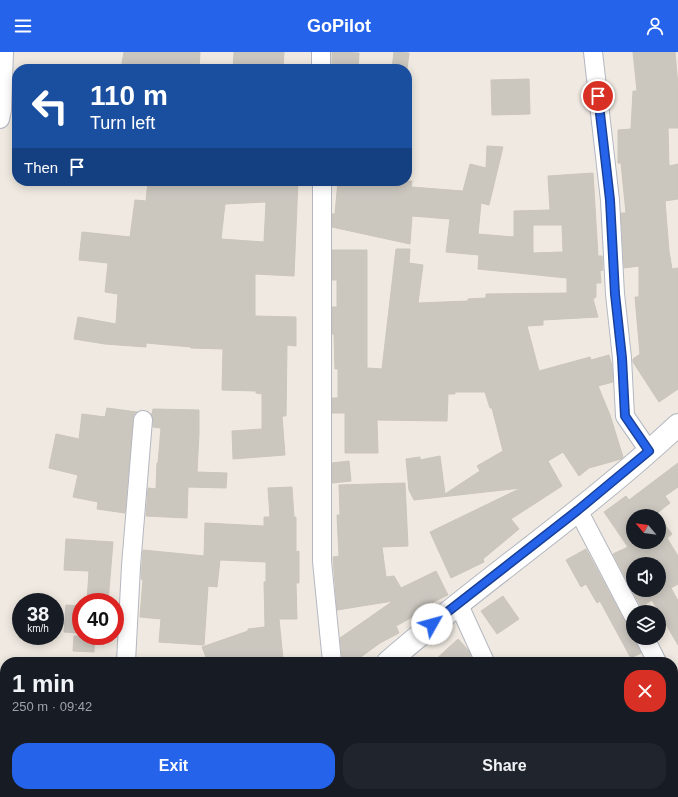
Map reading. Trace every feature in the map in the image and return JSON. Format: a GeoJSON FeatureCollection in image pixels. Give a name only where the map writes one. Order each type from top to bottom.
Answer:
{"type":"FeatureCollection","features":[{"type":"Feature","properties":{"kind":"street"},"geometry":{"type":"LineString","coordinates":[[4,52],[6,114]]}},
{"type":"Feature","properties":{"kind":"street"},"geometry":{"type":"LineString","coordinates":[[321,52],[321,64]]}},
{"type":"Feature","properties":{"kind":"street"},"geometry":{"type":"LineString","coordinates":[[593,52],[610,200],[615,294],[622,358],[625,416],[649,451]]}},
{"type":"Feature","properties":{"kind":"street"},"geometry":{"type":"LineString","coordinates":[[322,186],[322,561],[332,657]]}},
{"type":"Feature","properties":{"kind":"street"},"geometry":{"type":"LineString","coordinates":[[126,657],[131,566],[143,420]]}},
{"type":"Feature","properties":{"kind":"street"},"geometry":{"type":"LineString","coordinates":[[394,657],[432,624],[578,510],[677,428]]}},
{"type":"Feature","properties":{"kind":"street"},"geometry":{"type":"LineString","coordinates":[[578,510],[628,605]]}},
{"type":"Feature","properties":{"kind":"street"},"geometry":{"type":"LineString","coordinates":[[458,604],[483,657]]}},
{"type":"Feature","properties":{"kind":"street"},"geometry":{"type":"LineString","coordinates":[[648,645],[654,657]]}},
{"type":"Feature","properties":{"kind":"building"},"geometry":{"type":"Polygon","coordinates":[[[124,52],[200,52],[199,64],[122,64],[124,52]]]}},
{"type":"Feature","properties":{"kind":"building"},"geometry":{"type":"Polygon","coordinates":[[[234,52],[284,52],[283,64],[233,64],[234,52]]]}},
{"type":"Feature","properties":{"kind":"building"},"geometry":{"type":"Polygon","coordinates":[[[332,52],[359,53],[358,64],[332,64],[332,52]]]}},
{"type":"Feature","properties":{"kind":"building"},"geometry":{"type":"Polygon","coordinates":[[[394,52],[409,53],[408,64],[393,64],[394,52]]]}},
{"type":"Feature","properties":{"kind":"building"},"geometry":{"type":"Polygon","coordinates":[[[633,52],[675,52],[678,86],[678,128],[668,128],[669,166],[678,164],[678,199],[665,201],[672,269],[678,268],[678,389],[659,402],[633,362],[633,359],[640,354],[635,297],[639,297],[639,266],[624,268],[621,213],[626,213],[621,163],[618,163],[618,130],[631,129],[633,91],[637,91],[633,52]]]}},
{"type":"Feature","properties":{"kind":"building"},"geometry":{"type":"Polygon","coordinates":[[[529,79],[530,114],[492,115],[491,80],[529,79]]]}},
{"type":"Feature","properties":{"kind":"building"},"geometry":{"type":"Polygon","coordinates":[[[487,146],[503,147],[489,205],[481,203],[478,234],[514,237],[514,211],[550,210],[548,176],[593,173],[598,256],[602,256],[603,270],[600,271],[601,283],[596,283],[596,297],[593,299],[598,317],[543,320],[543,325],[527,326],[539,371],[590,357],[591,360],[609,355],[612,366],[613,382],[598,386],[610,415],[623,457],[621,459],[589,468],[579,476],[563,452],[548,461],[562,486],[511,519],[519,529],[483,559],[484,562],[451,578],[430,532],[521,488],[414,500],[409,490],[406,459],[420,457],[420,460],[440,456],[445,494],[480,471],[477,466],[503,451],[492,408],[490,408],[485,392],[455,392],[455,394],[448,394],[447,421],[377,420],[378,453],[345,453],[345,413],[332,413],[332,398],[338,398],[338,369],[335,369],[334,334],[332,334],[332,307],[337,307],[337,280],[332,280],[332,250],[367,250],[367,368],[382,369],[396,249],[410,249],[409,263],[423,265],[418,303],[468,301],[468,299],[486,298],[486,294],[567,293],[567,278],[478,269],[479,255],[446,252],[450,219],[412,216],[410,244],[332,227],[332,214],[335,214],[338,186],[411,186],[463,191],[470,164],[486,168],[487,146]],[[533,225],[533,253],[563,252],[562,225],[533,225]]]}},
{"type":"Feature","properties":{"kind":"building"},"geometry":{"type":"Polygon","coordinates":[[[148,186],[298,186],[294,276],[255,274],[255,316],[296,317],[296,346],[287,345],[286,416],[282,416],[285,455],[233,459],[232,431],[262,429],[262,394],[256,393],[256,391],[222,390],[223,349],[191,348],[146,343],[146,347],[105,344],[74,339],[78,317],[116,324],[118,294],[105,292],[108,263],[79,260],[82,232],[130,237],[135,200],[146,201],[148,186]],[[266,202],[225,204],[221,239],[264,242],[266,202]]]}},
{"type":"Feature","properties":{"kind":"building"},"geometry":{"type":"Polygon","coordinates":[[[107,408],[137,412],[134,414],[133,419],[125,513],[97,509],[98,502],[73,497],[78,475],[49,468],[56,434],[79,439],[82,414],[105,417],[107,408]]]}},
{"type":"Feature","properties":{"kind":"building"},"geometry":{"type":"Polygon","coordinates":[[[153,409],[199,410],[197,472],[227,473],[226,488],[188,487],[187,518],[146,516],[148,488],[156,489],[161,428],[153,427],[151,414],[153,409]]]}},
{"type":"Feature","properties":{"kind":"building"},"geometry":{"type":"Polygon","coordinates":[[[349,461],[351,481],[332,483],[332,463],[349,461]]]}},
{"type":"Feature","properties":{"kind":"building"},"geometry":{"type":"Polygon","coordinates":[[[678,463],[678,487],[665,496],[670,503],[662,509],[626,509],[626,544],[604,512],[626,496],[629,500],[678,463]]]}},
{"type":"Feature","properties":{"kind":"building"},"geometry":{"type":"Polygon","coordinates":[[[405,483],[408,546],[382,547],[386,577],[394,576],[401,588],[436,571],[448,595],[414,611],[416,615],[396,626],[399,633],[380,643],[361,657],[342,657],[340,638],[393,601],[337,610],[333,557],[339,556],[337,515],[340,515],[339,485],[405,483]]]}},
{"type":"Feature","properties":{"kind":"building"},"geometry":{"type":"Polygon","coordinates":[[[292,487],[294,517],[296,517],[296,552],[299,551],[299,583],[296,583],[297,619],[279,619],[283,657],[206,657],[202,647],[248,631],[248,629],[265,627],[264,582],[266,582],[266,562],[220,560],[217,587],[208,586],[204,645],[159,642],[161,619],[140,617],[143,580],[141,579],[143,550],[204,556],[205,523],[264,526],[264,517],[270,517],[268,488],[292,487]]]}},
{"type":"Feature","properties":{"kind":"building"},"geometry":{"type":"Polygon","coordinates":[[[666,526],[672,534],[667,538],[678,556],[678,584],[671,588],[678,601],[678,645],[666,624],[666,605],[655,605],[652,600],[644,605],[640,605],[636,597],[666,597],[666,557],[626,557],[626,579],[613,554],[626,548],[666,549],[666,526]]]}},
{"type":"Feature","properties":{"kind":"building"},"geometry":{"type":"Polygon","coordinates":[[[66,539],[113,542],[109,593],[88,593],[89,571],[64,570],[66,539]]]}},
{"type":"Feature","properties":{"kind":"building"},"geometry":{"type":"Polygon","coordinates":[[[586,549],[626,622],[626,645],[638,645],[641,653],[630,657],[600,601],[597,603],[586,584],[581,587],[566,560],[586,549]]]}},
{"type":"Feature","properties":{"kind":"building"},"geometry":{"type":"Polygon","coordinates":[[[503,596],[519,619],[497,634],[481,611],[503,596]]]}},
{"type":"Feature","properties":{"kind":"building"},"geometry":{"type":"Polygon","coordinates":[[[66,605],[72,605],[72,632],[64,632],[66,605]]]}},
{"type":"Feature","properties":{"kind":"building"},"geometry":{"type":"Polygon","coordinates":[[[458,639],[469,651],[471,656],[470,657],[438,657],[458,639]]]}},
{"type":"Feature","properties":{"kind":"building"},"geometry":{"type":"Polygon","coordinates":[[[73,645],[94,645],[94,652],[73,651],[73,645]]]}},
{"type":"Feature","properties":{"kind":"route"},"geometry":{"type":"LineString","coordinates":[[432,624],[578,510],[649,451],[625,416],[622,358],[615,294],[610,200],[598,96]]}}]}
